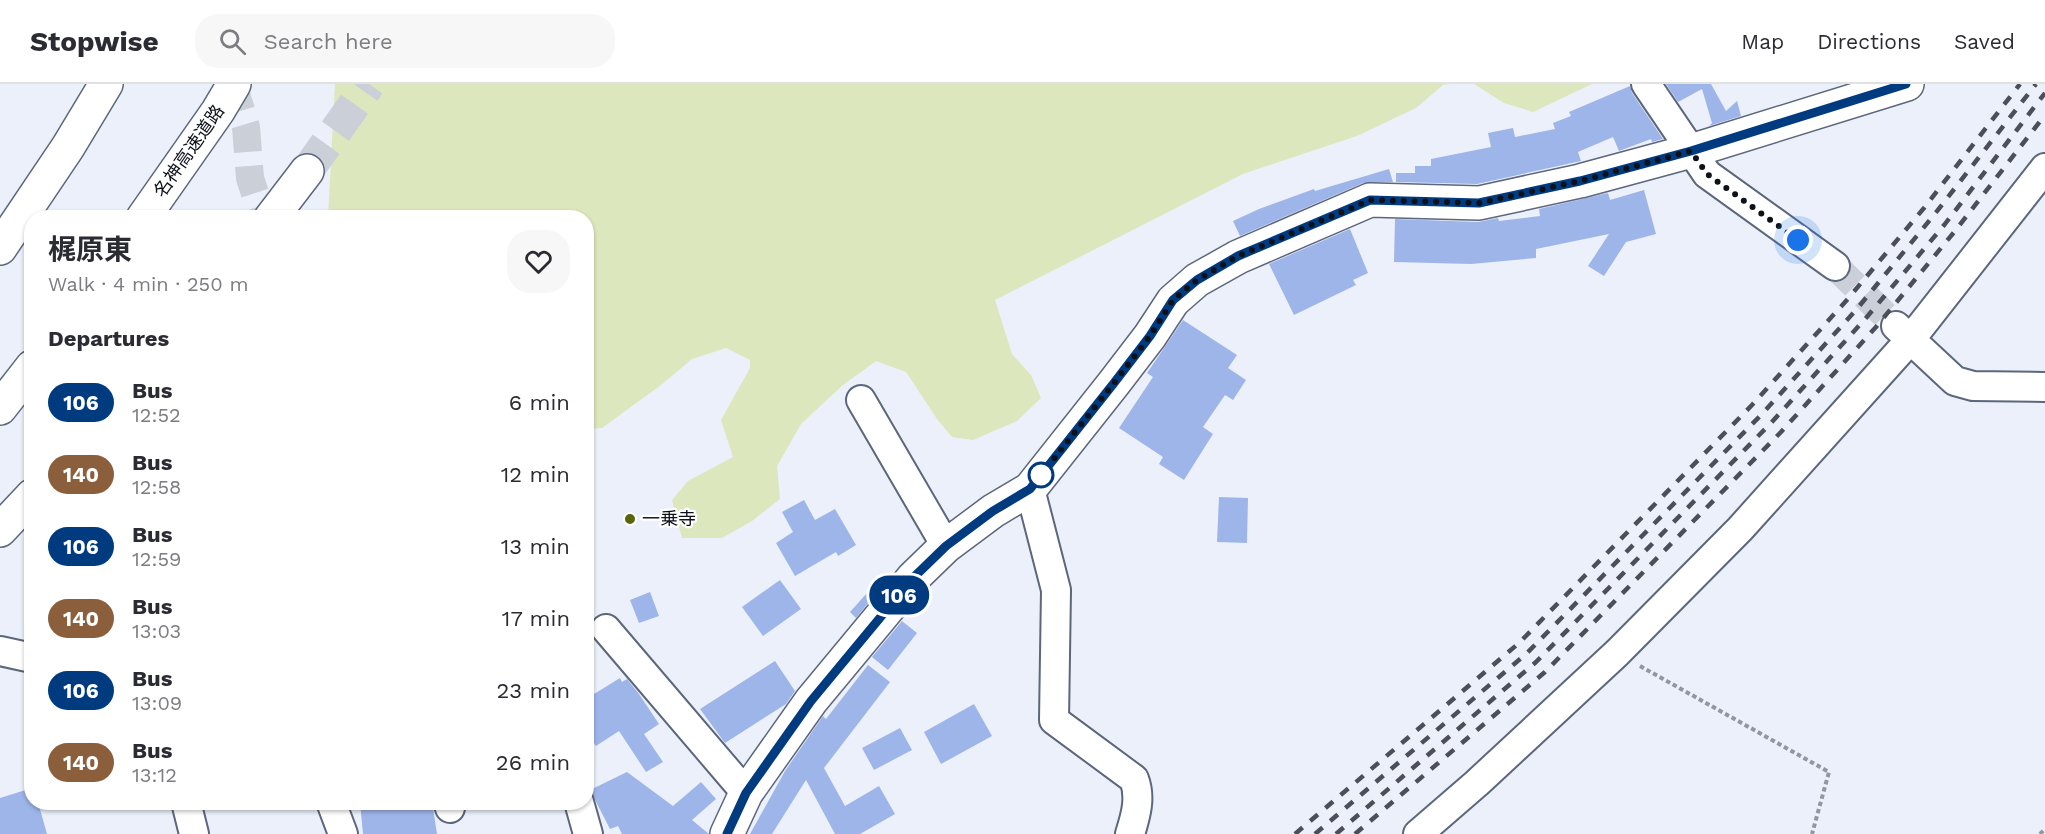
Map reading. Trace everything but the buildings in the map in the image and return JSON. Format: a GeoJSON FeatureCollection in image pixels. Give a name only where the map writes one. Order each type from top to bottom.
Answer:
{"type":"FeatureCollection","features":[{"type":"Feature","properties":{"kind":"main road"},"geometry":{"type":"LineString","coordinates":[[26,210],[69,147],[106,84]]}},
{"type":"Feature","properties":{"kind":"main road","name":"名神高速道路"},"geometry":{"type":"LineString","coordinates":[[149,210],[218,111],[234,84]]}},
{"type":"Feature","properties":{"kind":"main road"},"geometry":{"type":"LineString","coordinates":[[727,834],[746,793],[811,701],[913,578],[946,546],[993,511],[1030,489],[1150,336],[1173,300],[1197,280],[1238,256],[1370,200],[1479,203],[1580,181],[1691,151],[1906,84]]}},
{"type":"Feature","properties":{"kind":"main road"},"geometry":{"type":"LineString","coordinates":[[277,210],[307,171]]}},
{"type":"Feature","properties":{"kind":"main road"},"geometry":{"type":"LineString","coordinates":[[0,248],[24,213]]}},
{"type":"Feature","properties":{"kind":"main road"},"geometry":{"type":"LineString","coordinates":[[0,408],[24,377]]}},
{"type":"Feature","properties":{"kind":"main road"},"geometry":{"type":"LineString","coordinates":[[0,530],[24,504]]}},
{"type":"Feature","properties":{"kind":"street"},"geometry":{"type":"LineString","coordinates":[[1646,84],[1707,174],[1835,266]]}},
{"type":"Feature","properties":{"kind":"street"},"geometry":{"type":"LineString","coordinates":[[1418,834],[1617,653],[1740,529],[1903,333],[2045,168]]}},
{"type":"Feature","properties":{"kind":"street"},"geometry":{"type":"LineString","coordinates":[[1903,333],[1956,381],[1965,385],[2045,387]]}},
{"type":"Feature","properties":{"kind":"street"},"geometry":{"type":"LineString","coordinates":[[861,400],[946,546]]}},
{"type":"Feature","properties":{"kind":"street"},"geometry":{"type":"LineString","coordinates":[[1030,489],[1056,590],[1054,720],[1134,779],[1138,791],[1136,815],[1130,834]]}},
{"type":"Feature","properties":{"kind":"street"},"geometry":{"type":"LineString","coordinates":[[606,629],[746,793]]}},
{"type":"Feature","properties":{"kind":"street"},"geometry":{"type":"LineString","coordinates":[[0,651],[24,656]]}},
{"type":"Feature","properties":{"kind":"street"},"geometry":{"type":"LineString","coordinates":[[188,810],[194,834]]}},
{"type":"Feature","properties":{"kind":"street"},"geometry":{"type":"LineString","coordinates":[[334,810],[343,834]]}},
{"type":"Feature","properties":{"kind":"street"},"geometry":{"type":"LineString","coordinates":[[581,810],[588,834]]}},
{"type":"Feature","properties":{"kind":"path"},"geometry":{"type":"LineString","coordinates":[[1617,653],[1829,772],[1812,834]]}},
{"type":"Feature","properties":{"kind":"path"},"geometry":{"type":"LineString","coordinates":[[2040,834],[2045,829]]}},
{"type":"Feature","properties":{"kind":"green space"},"geometry":{"type":"Polygon","coordinates":[[[335,84],[1449,84],[1443,85],[1416,108],[1357,136],[1243,174],[995,300],[1012,354],[1031,375],[1041,398],[1017,421],[973,440],[952,437],[937,419],[906,372],[876,361],[843,385],[801,424],[777,466],[780,499],[752,521],[722,538],[682,538],[672,500],[688,481],[733,457],[721,420],[750,368],[750,360],[726,348],[692,359],[602,428],[594,429],[594,210],[328,210],[335,84]]]}},
{"type":"Feature","properties":{"kind":"green space"},"geometry":{"type":"Polygon","coordinates":[[[1474,84],[1592,84],[1533,112],[1504,103],[1474,84]]]}},
{"type":"Feature","properties":{"kind":"tunnel"},"geometry":{"type":"LineString","coordinates":[[233,84],[246,127],[250,178],[260,210]]}},
{"type":"Feature","properties":{"kind":"tunnel"},"geometry":{"type":"LineString","coordinates":[[307,171],[369,84]]}},
{"type":"Feature","properties":{"kind":"tunnel"},"geometry":{"type":"LineString","coordinates":[[1835,266],[1896,326]]}},
{"type":"Feature","properties":{"kind":"railway"},"geometry":{"type":"LineString","coordinates":[[1295,834],[1519,643],[1752,405],[1846,301],[1924,208],[2020,84]]}},
{"type":"Feature","properties":{"kind":"railway"},"geometry":{"type":"LineString","coordinates":[[1315,834],[1527,653],[1762,414],[1856,310],[1934,215],[2036,84]]}},
{"type":"Feature","properties":{"kind":"railway"},"geometry":{"type":"LineString","coordinates":[[1336,834],[1536,662],[1771,423],[1866,318],[1945,224],[2045,93]]}},
{"type":"Feature","properties":{"kind":"railway"},"geometry":{"type":"LineString","coordinates":[[1355,834],[1545,672],[1781,432],[1876,327],[1955,231],[2045,115]]}},
{"type":"Feature","properties":{"kind":"bus line","name":"106"},"geometry":{"type":"LineString","coordinates":[[727,834],[746,793],[811,701],[913,578],[946,546],[993,511],[1030,489],[1150,336],[1173,300],[1197,280],[1238,256],[1370,200],[1479,203],[1580,181],[1691,151],[1906,84]]}},
{"type":"Feature","properties":{"kind":"place","name":"一乗寺"},"geometry":{"type":"Point","coordinates":[630,519]}},
{"type":"Feature","properties":{"kind":"route"},"geometry":{"type":"LineString","coordinates":[[1041,475],[1150,336],[1173,300],[1197,280],[1238,256],[1370,200],[1479,203],[1580,181],[1691,151],[1707,174],[1798,240]]}}]}
